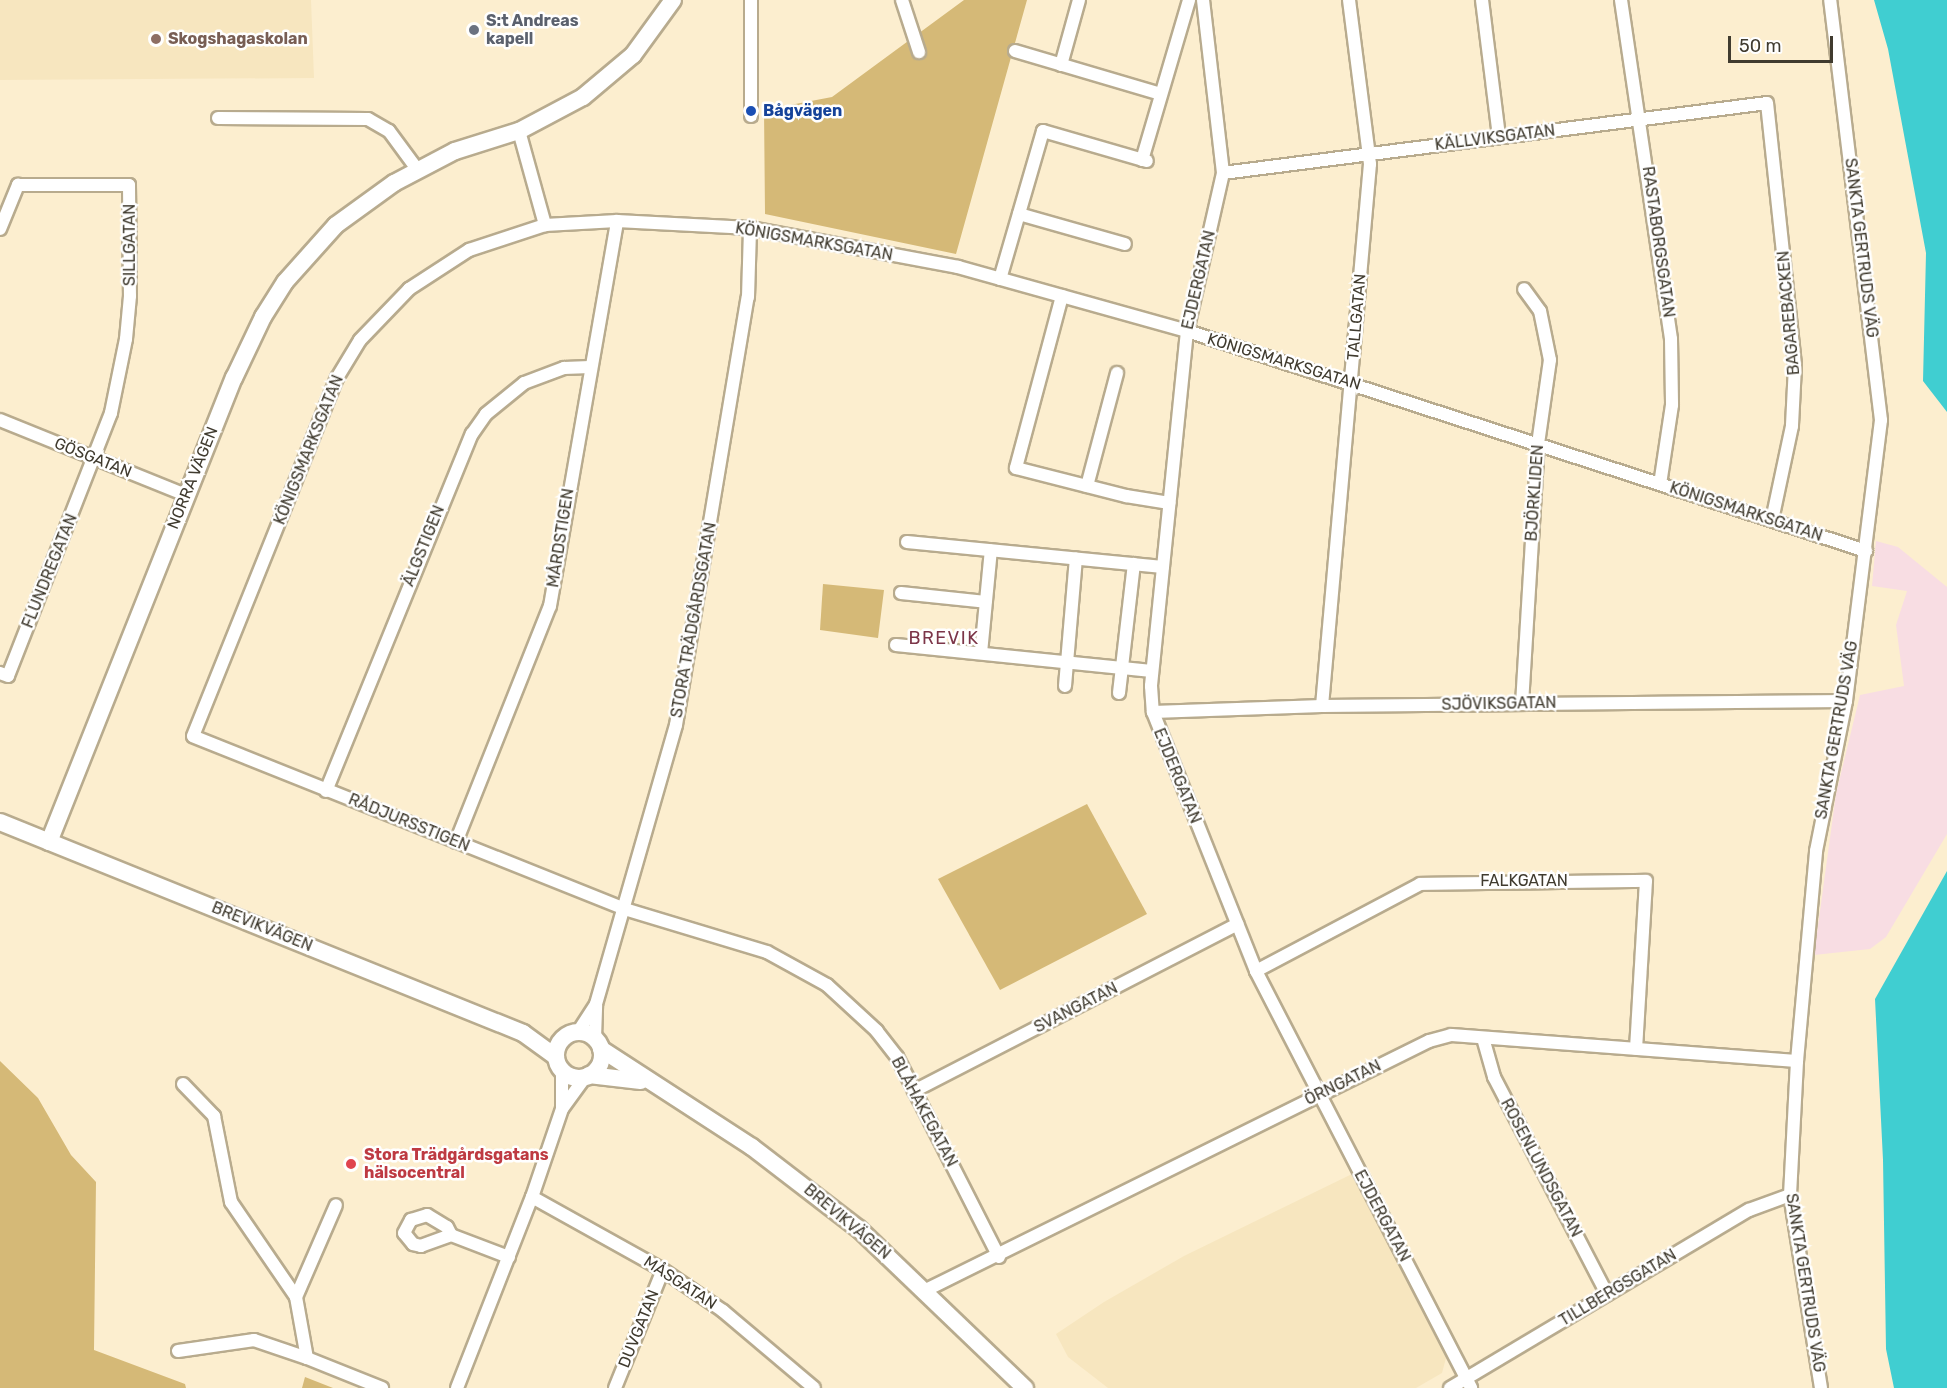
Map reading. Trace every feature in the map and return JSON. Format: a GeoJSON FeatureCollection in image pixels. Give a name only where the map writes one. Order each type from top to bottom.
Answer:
{"type":"FeatureCollection","features":[{"type":"Feature","properties":{"kind":"street","name":"NORRA VÄGEN"},"geometry":{"type":"LineString","coordinates":[[49,842],[247,346],[285,282],[336,225],[365,201],[417,169],[455,151],[519,131],[583,97],[610,77],[648,37],[673,0]]}},
{"type":"Feature","properties":{"kind":"street"},"geometry":{"type":"LineString","coordinates":[[751,0],[751,116]]}},
{"type":"Feature","properties":{"kind":"street"},"geometry":{"type":"LineString","coordinates":[[902,0],[919,52]]}},
{"type":"Feature","properties":{"kind":"street"},"geometry":{"type":"LineString","coordinates":[[1061,64],[1079,0]]}},
{"type":"Feature","properties":{"kind":"street"},"geometry":{"type":"LineString","coordinates":[[1000,279],[1043,131],[1145,161],[1161,94],[1189,0]]}},
{"type":"Feature","properties":{"kind":"street","name":"EJDERGATAN"},"geometry":{"type":"LineString","coordinates":[[1203,0],[1223,173],[1186,331],[1152,671],[1153,712],[1257,971],[1469,1383]]}},
{"type":"Feature","properties":{"kind":"street","name":"TALLGATAN"},"geometry":{"type":"LineString","coordinates":[[1322,706],[1352,383],[1369,155],[1349,0]]}},
{"type":"Feature","properties":{"kind":"street"},"geometry":{"type":"LineString","coordinates":[[1482,0],[1499,137]]}},
{"type":"Feature","properties":{"kind":"street","name":"RASTABORGSGATAN"},"geometry":{"type":"LineString","coordinates":[[1621,0],[1642,120],[1673,373],[1660,484]]}},
{"type":"Feature","properties":{"kind":"street","name":"SANKTA GERTRUDS VÄG"},"geometry":{"type":"LineString","coordinates":[[1821,1388],[1790,1196],[1797,1061],[1816,851],[1846,701],[1880,444],[1879,390],[1830,0]]}},
{"type":"Feature","properties":{"kind":"street"},"geometry":{"type":"LineString","coordinates":[[1015,51],[1161,94]]}},
{"type":"Feature","properties":{"kind":"street","name":"KÄLLVIKSGATAN"},"geometry":{"type":"LineString","coordinates":[[1223,173],[1767,103]]}},
{"type":"Feature","properties":{"kind":"street","name":"BAGAREBACKEN"},"geometry":{"type":"LineString","coordinates":[[1767,103],[1795,366],[1792,426],[1772,520]]}},
{"type":"Feature","properties":{"kind":"street"},"geometry":{"type":"LineString","coordinates":[[218,118],[368,119],[389,131],[417,169]]}},
{"type":"Feature","properties":{"kind":"street"},"geometry":{"type":"LineString","coordinates":[[519,131],[545,225]]}},
{"type":"Feature","properties":{"kind":"street","name":"SILLGATAN"},"geometry":{"type":"LineString","coordinates":[[0,229],[18,185],[129,185],[130,296],[126,339],[111,412],[95,459]]}},
{"type":"Feature","properties":{"kind":"street"},"geometry":{"type":"LineString","coordinates":[[1019,214],[1125,244]]}},
{"type":"Feature","properties":{"kind":"street","name":"KÖNIGSMARKSGATAN"},"geometry":{"type":"LineString","coordinates":[[193,736],[337,378],[360,340],[382,314],[437,267],[503,236],[545,225],[617,221],[750,228],[958,267],[1186,331],[1866,551]]}},
{"type":"Feature","properties":{"kind":"street","name":"MÅRDSTIGEN"},"geometry":{"type":"LineString","coordinates":[[456,842],[550,606],[617,221]]}},
{"type":"Feature","properties":{"kind":"street","name":"STORA TRÄDGÅRDSGATAN"},"geometry":{"type":"LineString","coordinates":[[598,1044],[596,1004],[676,725],[748,297],[750,228]]}},
{"type":"Feature","properties":{"kind":"street","name":"BJÖRKLIDEN"},"geometry":{"type":"LineString","coordinates":[[1522,704],[1538,444],[1550,360],[1540,311],[1524,289]]}},
{"type":"Feature","properties":{"kind":"street"},"geometry":{"type":"LineString","coordinates":[[1062,296],[1016,468],[1169,503]]}},
{"type":"Feature","properties":{"kind":"street","name":"ÄLGSTIGEN"},"geometry":{"type":"LineString","coordinates":[[326,790],[472,434],[486,414],[524,383],[564,368],[590,367]]}},
{"type":"Feature","properties":{"kind":"street"},"geometry":{"type":"LineString","coordinates":[[1087,486],[1117,373]]}},
{"type":"Feature","properties":{"kind":"street","name":"GÖSGATAN"},"geometry":{"type":"LineString","coordinates":[[0,420],[186,495]]}},
{"type":"Feature","properties":{"kind":"street","name":"FLUNDREGATAN"},"geometry":{"type":"LineString","coordinates":[[0,673],[8,676],[95,459]]}},
{"type":"Feature","properties":{"kind":"street"},"geometry":{"type":"LineString","coordinates":[[907,542],[1162,567]]}},
{"type":"Feature","properties":{"kind":"street"},"geometry":{"type":"LineString","coordinates":[[981,653],[991,550]]}},
{"type":"Feature","properties":{"kind":"street"},"geometry":{"type":"LineString","coordinates":[[1065,686],[1076,558]]}},
{"type":"Feature","properties":{"kind":"street"},"geometry":{"type":"LineString","coordinates":[[1119,693],[1134,564]]}},
{"type":"Feature","properties":{"kind":"street"},"geometry":{"type":"LineString","coordinates":[[901,593],[986,602]]}},
{"type":"Feature","properties":{"kind":"street"},"geometry":{"type":"LineString","coordinates":[[896,645],[1152,671]]}},
{"type":"Feature","properties":{"kind":"street","name":"SJÖVIKSGATAN"},"geometry":{"type":"LineString","coordinates":[[1153,712],[1322,706],[1846,701]]}},
{"type":"Feature","properties":{"kind":"street","name":"RÅDJURSSTIGEN"},"geometry":{"type":"LineString","coordinates":[[193,736],[625,909]]}},
{"type":"Feature","properties":{"kind":"street","name":"BREVIKVÄGEN"},"geometry":{"type":"LineString","coordinates":[[0,822],[523,1033],[559,1063]]}},
{"type":"Feature","properties":{"kind":"street","name":"FALKGATAN"},"geometry":{"type":"LineString","coordinates":[[1257,971],[1420,884],[1646,881],[1636,1049]]}},
{"type":"Feature","properties":{"kind":"street","name":"BLÅHAKEGATAN"},"geometry":{"type":"LineString","coordinates":[[625,909],[767,952],[799,968],[843,999],[877,1031],[897,1057],[999,1257]]}},
{"type":"Feature","properties":{"kind":"street","name":"SVANGATAN"},"geometry":{"type":"LineString","coordinates":[[914,1091],[1238,924]]}},
{"type":"Feature","properties":{"kind":"street","name":"STORA TRÄDGÅRDSGATAN"},"geometry":{"type":"LineString","coordinates":[[573,1034],[596,1004]]}},
{"type":"Feature","properties":{"kind":"street","name":"BREVIKVÄGEN"},"geometry":{"type":"LineString","coordinates":[[523,1033],[573,1034]]}},
{"type":"Feature","properties":{"kind":"street"},"geometry":{"type":"LineString","coordinates":[[457,1388],[532,1197],[562,1109],[587,1076],[600,1064],[598,1044],[573,1034],[559,1045],[562,1109]]}},
{"type":"Feature","properties":{"kind":"street","name":"ÖRNGATAN"},"geometry":{"type":"LineString","coordinates":[[926,1290],[999,1257],[1429,1041],[1451,1035],[1797,1061]]}},
{"type":"Feature","properties":{"kind":"street","name":"ROSENLUNDSGATAN"},"geometry":{"type":"LineString","coordinates":[[1483,1038],[1494,1077],[1607,1294]]}},
{"type":"Feature","properties":{"kind":"street","name":"BREVIKVÄGEN"},"geometry":{"type":"LineString","coordinates":[[598,1044],[647,1082],[752,1147],[808,1188],[926,1290],[1025,1388]]}},
{"type":"Feature","properties":{"kind":"street"},"geometry":{"type":"LineString","coordinates":[[559,1063],[576,1077],[587,1076]]}},
{"type":"Feature","properties":{"kind":"street","name":"BREVIKVÄGEN"},"geometry":{"type":"LineString","coordinates":[[587,1076],[647,1082]]}},
{"type":"Feature","properties":{"kind":"street"},"geometry":{"type":"LineString","coordinates":[[183,1083],[214,1116],[231,1202],[296,1297],[307,1358]]}},
{"type":"Feature","properties":{"kind":"street","name":"TILLBERGSGATAN"},"geometry":{"type":"LineString","coordinates":[[1450,1388],[1469,1383],[1607,1294],[1749,1210],[1790,1196]]}},
{"type":"Feature","properties":{"kind":"street","name":"MÅSGATAN"},"geometry":{"type":"LineString","coordinates":[[532,1197],[663,1269],[723,1311],[814,1388]]}},
{"type":"Feature","properties":{"kind":"street"},"geometry":{"type":"LineString","coordinates":[[296,1297],[336,1204]]}},
{"type":"Feature","properties":{"kind":"street"},"geometry":{"type":"LineString","coordinates":[[451,1235],[509,1257]]}},
{"type":"Feature","properties":{"kind":"street","name":"DUVGATAN"},"geometry":{"type":"LineString","coordinates":[[615,1388],[663,1269]]}},
{"type":"Feature","properties":{"kind":"street"},"geometry":{"type":"LineString","coordinates":[[178,1351],[254,1340],[382,1388]]}},
{"type":"Feature","properties":{"kind":"shaded area","name":"Skogshagaskolan"},"geometry":{"type":"Polygon","coordinates":[[[0,0],[311,0],[314,78],[0,80],[0,0]]]}},
{"type":"Feature","properties":{"kind":"shaded area"},"geometry":{"type":"Polygon","coordinates":[[[964,0],[1027,0],[956,254],[765,214],[764,110],[832,97],[964,0]]]}},
{"type":"Feature","properties":{"kind":"shaded area"},"geometry":{"type":"Polygon","coordinates":[[[1876,541],[1898,547],[1947,587],[1947,834],[1886,937],[1870,949],[1814,955],[1836,794],[1860,695],[1904,686],[1896,625],[1907,591],[1872,586],[1876,541]]]}},
{"type":"Feature","properties":{"kind":"shaded area"},"geometry":{"type":"Polygon","coordinates":[[[823,584],[884,590],[878,638],[820,630],[823,584]]]}},
{"type":"Feature","properties":{"kind":"shaded area"},"geometry":{"type":"Polygon","coordinates":[[[1087,804],[1147,914],[1000,990],[938,879],[1087,804]]]}},
{"type":"Feature","properties":{"kind":"shaded area"},"geometry":{"type":"Polygon","coordinates":[[[0,1061],[38,1098],[71,1155],[96,1182],[94,1350],[185,1384],[186,1388],[0,1388],[0,1061]]]}},
{"type":"Feature","properties":{"kind":"shaded area"},"geometry":{"type":"Polygon","coordinates":[[[1352,1174],[1446,1358],[1442,1373],[1416,1388],[1108,1388],[1068,1357],[1056,1334],[1104,1302],[1184,1256],[1352,1174]]]}},
{"type":"Feature","properties":{"kind":"shaded area"},"geometry":{"type":"Polygon","coordinates":[[[305,1377],[333,1388],[302,1388],[305,1377]]]}},
{"type":"Feature","properties":{"kind":"water"},"geometry":{"type":"Polygon","coordinates":[[[1874,0],[1947,0],[1947,412],[1923,381],[1926,253],[1888,49],[1874,0]]]}},
{"type":"Feature","properties":{"kind":"water"},"geometry":{"type":"Polygon","coordinates":[[[1947,871],[1947,1388],[1894,1388],[1886,1349],[1883,1160],[1875,999],[1947,871]]]}},
{"type":"Feature","properties":{"kind":"place","name":"S:t Andreas kapell"},"geometry":{"type":"Point","coordinates":[474,30]}},
{"type":"Feature","properties":{"kind":"place","name":"Skogshagaskolan"},"geometry":{"type":"Point","coordinates":[156,39]}},
{"type":"Feature","properties":{"kind":"place","name":"Bågvägen"},"geometry":{"type":"Point","coordinates":[751,111]}},
{"type":"Feature","properties":{"kind":"place","name":"Stora Trädgårdsgatans hälsocentral"},"geometry":{"type":"Point","coordinates":[351,1164]}},
{"type":"Feature","properties":{"kind":"district","name":"BREVIK"},"geometry":{"type":"Point","coordinates":[944,638]}}]}
